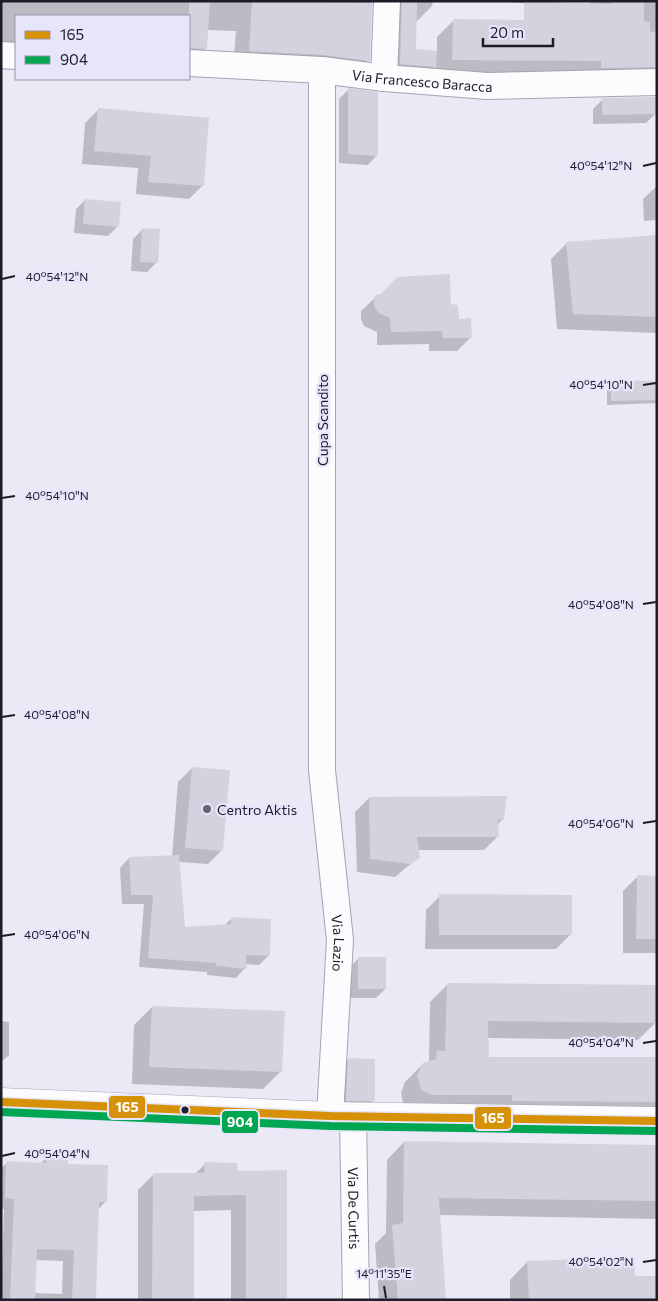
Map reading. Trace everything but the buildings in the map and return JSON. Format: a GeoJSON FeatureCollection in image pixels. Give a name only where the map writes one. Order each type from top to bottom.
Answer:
{"type":"FeatureCollection","features":[{"type":"Feature","properties":{"kind":"main road"},"geometry":{"type":"LineString","coordinates":[[1,1102],[341,1116],[657,1121]]}},
{"type":"Feature","properties":{"kind":"street"},"geometry":{"type":"LineString","coordinates":[[384,78],[387,1]]}},
{"type":"Feature","properties":{"kind":"street"},"geometry":{"type":"LineString","coordinates":[[1,55],[15,56]]}},
{"type":"Feature","properties":{"kind":"street","name":"Via Francesco Baracca"},"geometry":{"type":"LineString","coordinates":[[190,63],[322,70],[384,78],[487,86],[657,82]]}},
{"type":"Feature","properties":{"kind":"street","name":"Cupa Scandito"},"geometry":{"type":"LineString","coordinates":[[322,70],[322,770]]}},
{"type":"Feature","properties":{"kind":"street","name":"Via Lazio"},"geometry":{"type":"LineString","coordinates":[[322,770],[340,940],[341,1116]]}},
{"type":"Feature","properties":{"kind":"street","name":"Via De Curtis"},"geometry":{"type":"LineString","coordinates":[[341,1116],[356,1300]]}},
{"type":"Feature","properties":{"kind":"transit line","name":"165"},"geometry":{"type":"LineString","coordinates":[[1,1102],[330,1116],[657,1121]]}},
{"type":"Feature","properties":{"kind":"transit line","name":"904"},"geometry":{"type":"LineString","coordinates":[[1,1112],[330,1126],[657,1131]]}},
{"type":"Feature","properties":{"kind":"place","name":"Centro Aktis"},"geometry":{"type":"Point","coordinates":[207,809]}}]}
